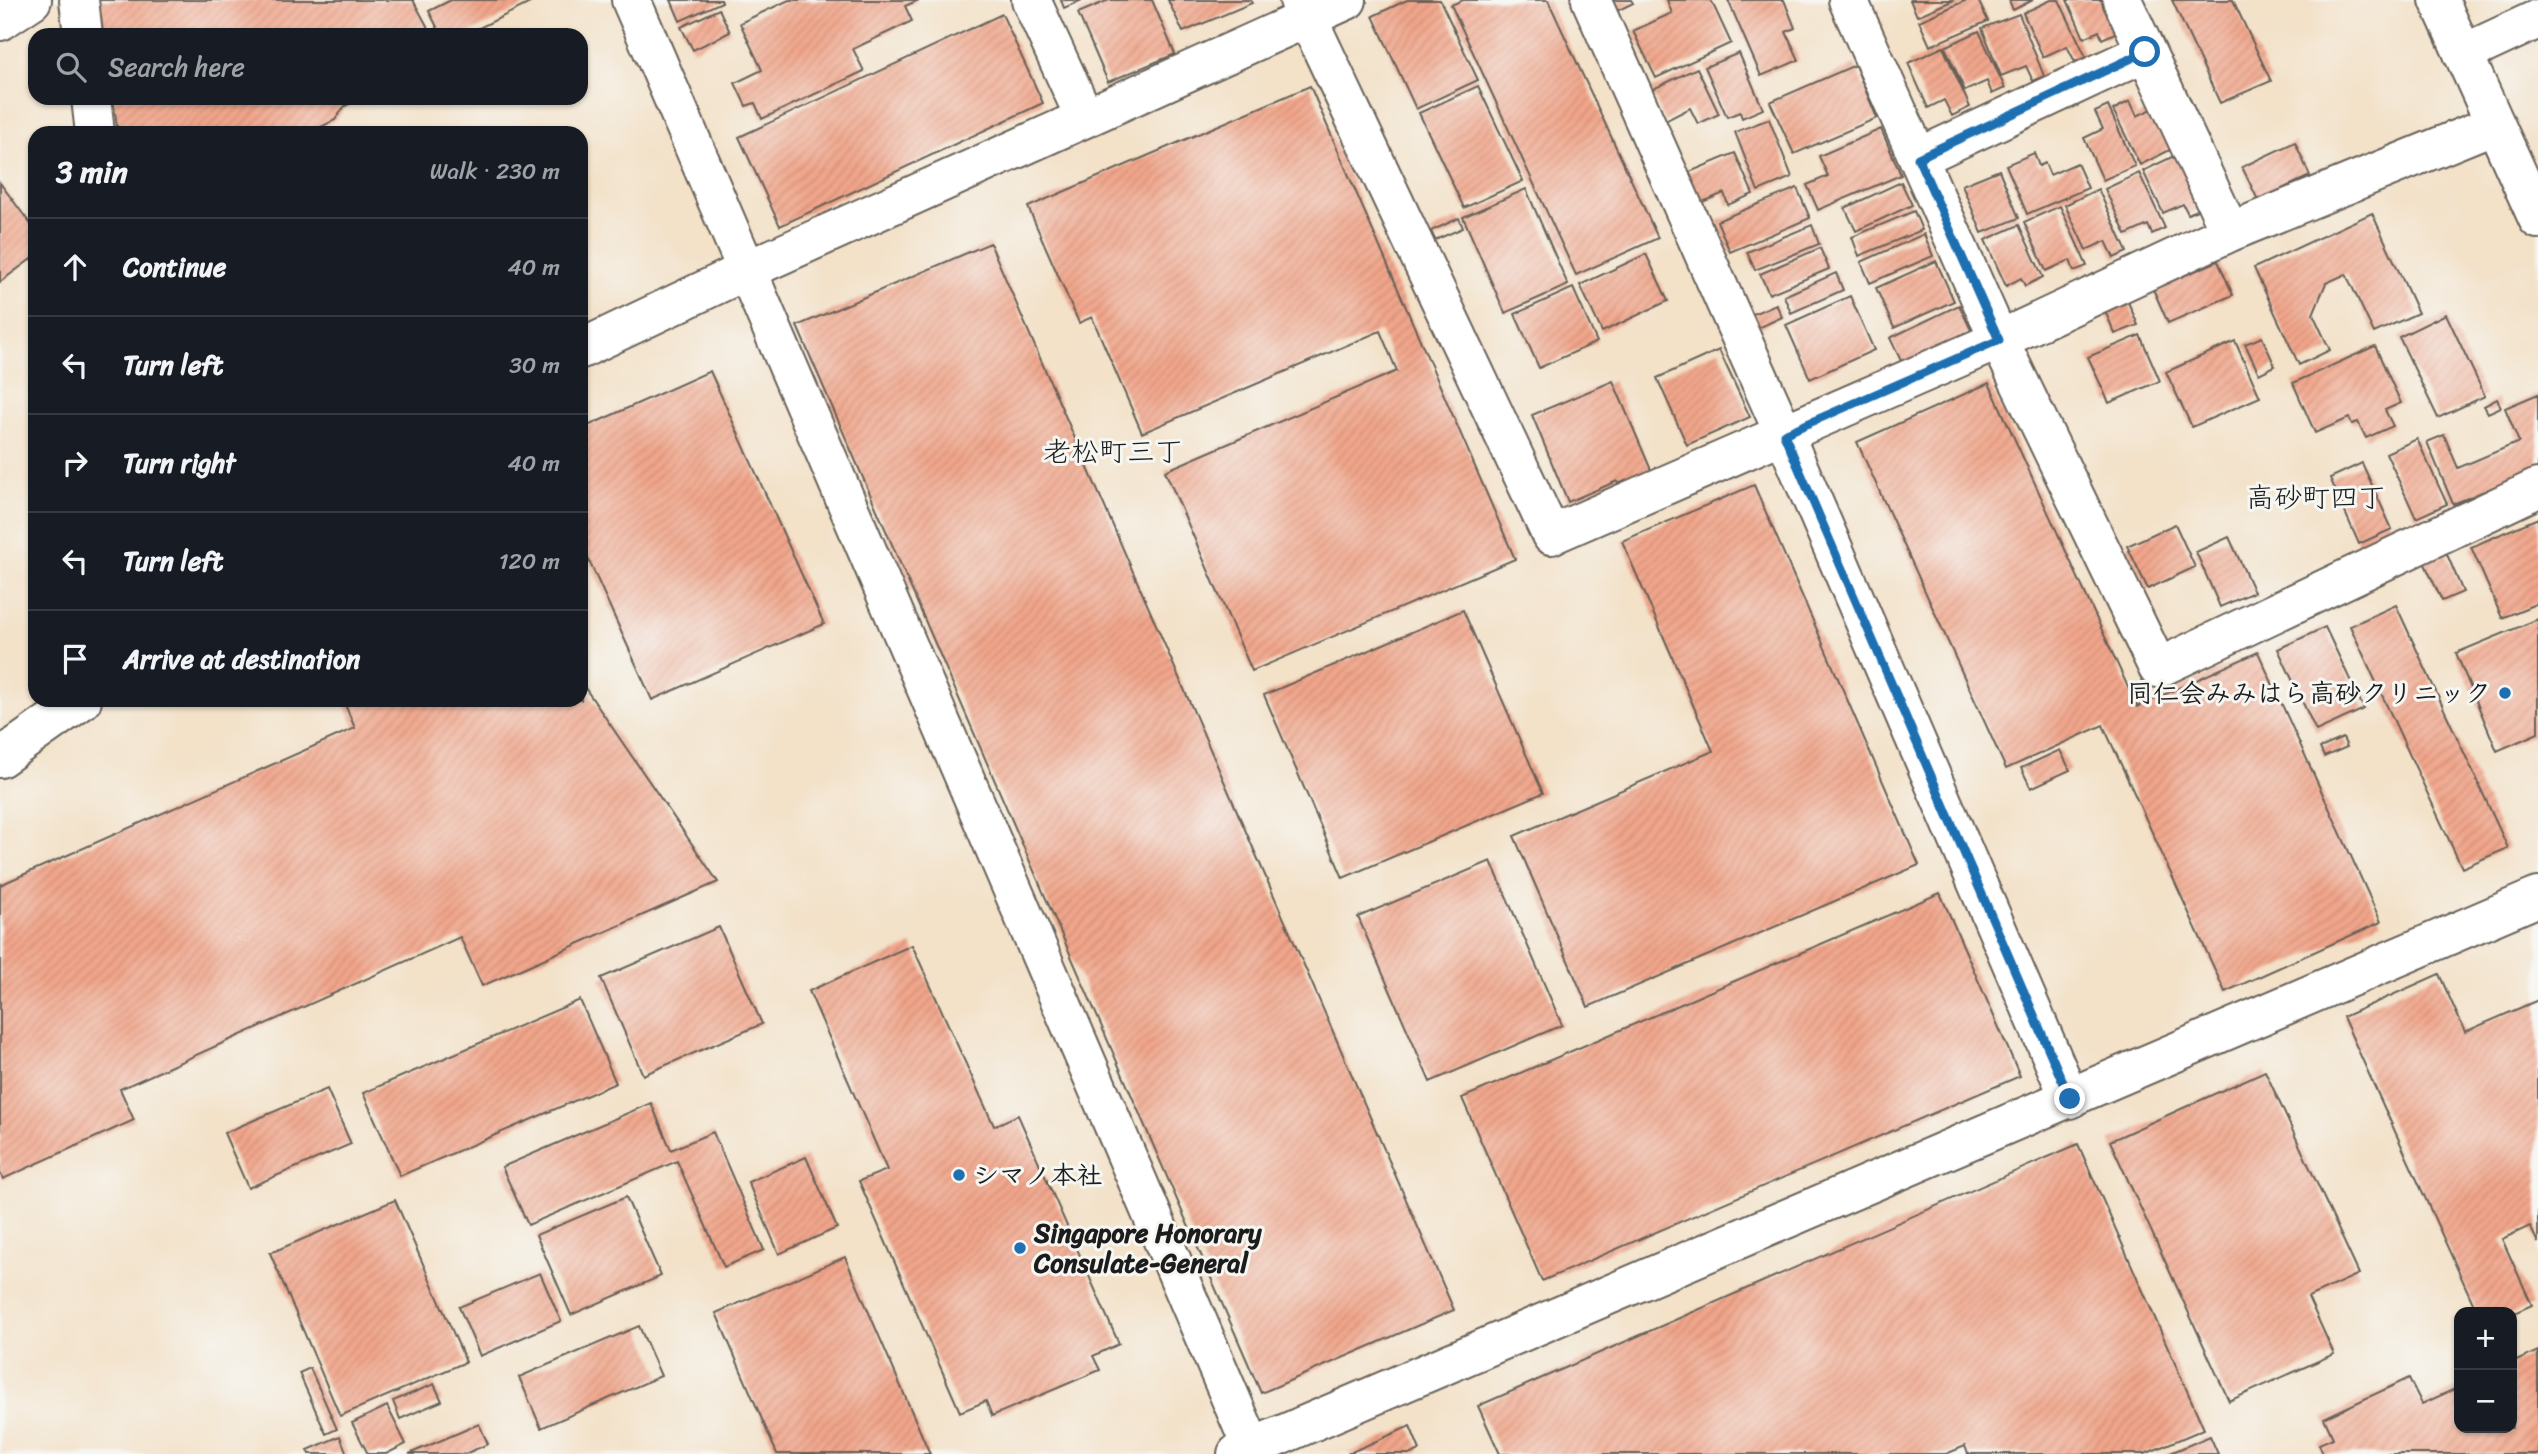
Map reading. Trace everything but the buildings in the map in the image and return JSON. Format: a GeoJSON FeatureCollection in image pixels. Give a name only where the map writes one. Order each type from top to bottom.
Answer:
{"type":"FeatureCollection","features":[{"type":"Feature","properties":{"kind":"street"},"geometry":{"type":"LineString","coordinates":[[0,21],[32,0]]}},
{"type":"Feature","properties":{"kind":"street"},"geometry":{"type":"LineString","coordinates":[[79,0],[82,28]]}},
{"type":"Feature","properties":{"kind":"street"},"geometry":{"type":"LineString","coordinates":[[631,0],[1244,1451],[2538,898]]}},
{"type":"Feature","properties":{"kind":"street"},"geometry":{"type":"LineString","coordinates":[[1031,0],[1085,118]]}},
{"type":"Feature","properties":{"kind":"street"},"geometry":{"type":"LineString","coordinates":[[588,346],[1085,118],[1303,9],[1348,0]]}},
{"type":"Feature","properties":{"kind":"street"},"geometry":{"type":"LineString","coordinates":[[1591,0],[1784,434],[2070,1099]]}},
{"type":"Feature","properties":{"kind":"street"},"geometry":{"type":"LineString","coordinates":[[1848,0],[1999,340],[2158,668],[2538,488]]}},
{"type":"Feature","properties":{"kind":"street"},"geometry":{"type":"LineString","coordinates":[[2122,0],[2230,232]]}},
{"type":"Feature","properties":{"kind":"street"},"geometry":{"type":"LineString","coordinates":[[2439,0],[2538,219]]}},
{"type":"Feature","properties":{"kind":"street"},"geometry":{"type":"LineString","coordinates":[[1303,9],[1552,535],[1999,340],[2230,232],[2495,124]]}},
{"type":"Feature","properties":{"kind":"street"},"geometry":{"type":"LineString","coordinates":[[2463,54],[2538,19]]}},
{"type":"Feature","properties":{"kind":"street"},"geometry":{"type":"LineString","coordinates":[[1918,158],[2145,52]]}},
{"type":"Feature","properties":{"kind":"street"},"geometry":{"type":"LineString","coordinates":[[92,105],[94,126]]}},
{"type":"Feature","properties":{"kind":"street"},"geometry":{"type":"LineString","coordinates":[[0,758],[72,707]]}},
{"type":"Feature","properties":{"kind":"place","name":"同仁会みみはら高砂クリニック"},"geometry":{"type":"Point","coordinates":[2505,693]}},
{"type":"Feature","properties":{"kind":"place","name":"シマノ本社"},"geometry":{"type":"Point","coordinates":[959,1175]}},
{"type":"Feature","properties":{"kind":"place","name":"Singapore Honorary Consulate-General"},"geometry":{"type":"Point","coordinates":[1020,1248]}},
{"type":"Feature","properties":{"kind":"district","name":"老松町三丁"},"geometry":{"type":"Point","coordinates":[1113,451]}},
{"type":"Feature","properties":{"kind":"district","name":"高砂町四丁"},"geometry":{"type":"Point","coordinates":[2316,497]}},
{"type":"Feature","properties":{"kind":"route"},"geometry":{"type":"LineString","coordinates":[[2070,1099],[1784,434],[1999,340],[1918,158],[2145,52]]}}]}
